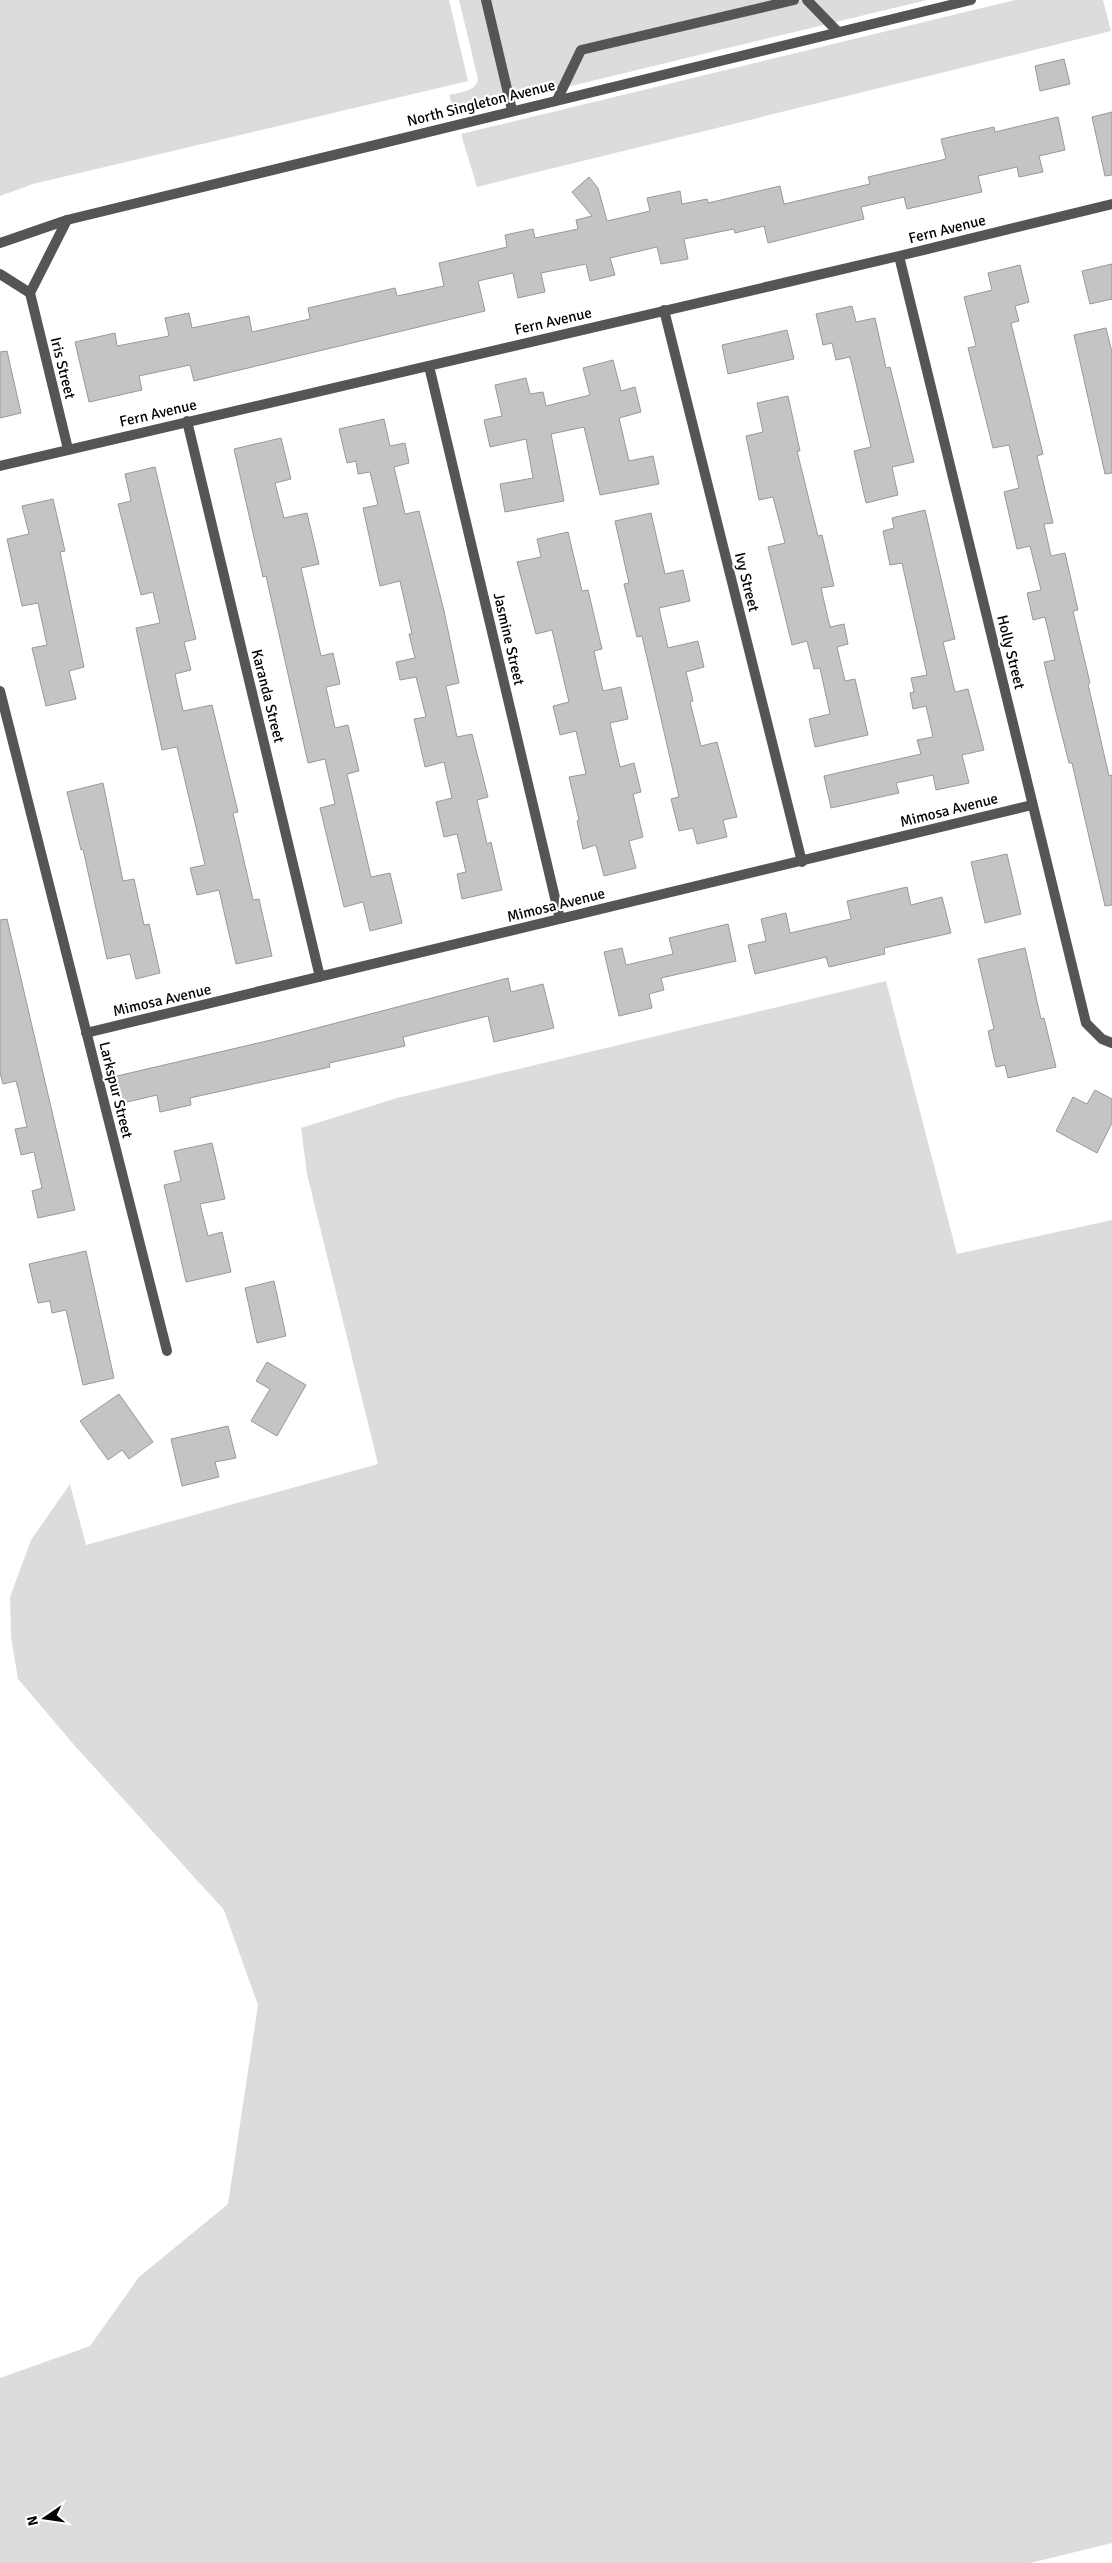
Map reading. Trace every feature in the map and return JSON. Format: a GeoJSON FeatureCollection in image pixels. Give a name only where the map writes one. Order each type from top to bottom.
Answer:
{"type":"FeatureCollection","features":[{"type":"Feature","properties":{"kind":"street"},"geometry":{"type":"LineString","coordinates":[[486,0],[512,110]]}},
{"type":"Feature","properties":{"kind":"street"},"geometry":{"type":"LineString","coordinates":[[557,100],[581,50],[794,0]]}},
{"type":"Feature","properties":{"kind":"street"},"geometry":{"type":"LineString","coordinates":[[807,0],[838,32]]}},
{"type":"Feature","properties":{"kind":"street","name":"North Singleton Avenue"},"geometry":{"type":"LineString","coordinates":[[0,243],[67,220],[512,110],[971,0]]}},
{"type":"Feature","properties":{"kind":"street","name":"Fern Avenue"},"geometry":{"type":"LineString","coordinates":[[0,466],[186,421],[899,256],[1112,204]]}},
{"type":"Feature","properties":{"kind":"street"},"geometry":{"type":"LineString","coordinates":[[0,274],[30,293],[67,220]]}},
{"type":"Feature","properties":{"kind":"street","name":"Holly Street"},"geometry":{"type":"LineString","coordinates":[[899,256],[1086,1023],[1102,1039],[1112,1043]]}},
{"type":"Feature","properties":{"kind":"street","name":"Iris Street"},"geometry":{"type":"LineString","coordinates":[[30,293],[68,449]]}},
{"type":"Feature","properties":{"kind":"street","name":"Ivy Street"},"geometry":{"type":"LineString","coordinates":[[664,310],[802,862]]}},
{"type":"Feature","properties":{"kind":"street","name":"Jasmine Street"},"geometry":{"type":"LineString","coordinates":[[429,366],[560,919]]}},
{"type":"Feature","properties":{"kind":"street","name":"Karanda Street"},"geometry":{"type":"LineString","coordinates":[[186,421],[320,977]]}},
{"type":"Feature","properties":{"kind":"street","name":"Larkspur Street"},"geometry":{"type":"LineString","coordinates":[[0,691],[167,1351]]}},
{"type":"Feature","properties":{"kind":"street","name":"Mimosa Avenue"},"geometry":{"type":"LineString","coordinates":[[86,1033],[802,862],[1032,805]]}},
{"type":"Feature","properties":{"kind":"shaded area"},"geometry":{"type":"Polygon","coordinates":[[[0,0],[449,0],[468,81],[33,184],[0,196],[0,0]]]}},
{"type":"Feature","properties":{"kind":"shaded area"},"geometry":{"type":"Polygon","coordinates":[[[459,0],[927,0],[455,114],[449,95],[471,89],[478,79],[459,0]]]}},
{"type":"Feature","properties":{"kind":"shaded area"},"geometry":{"type":"Polygon","coordinates":[[[1015,0],[1103,0],[1111,31],[477,187],[461,134],[1015,0]]]}},
{"type":"Feature","properties":{"kind":"shaded area"},"geometry":{"type":"Polygon","coordinates":[[[886,981],[957,1254],[1112,1220],[1112,2543],[1030,2563],[0,2563],[0,2378],[90,2346],[139,2277],[228,2204],[258,2005],[224,1910],[75,1746],[18,1679],[11,1637],[10,1597],[31,1540],[70,1484],[86,1545],[378,1464],[307,1174],[301,1128],[397,1098],[886,981]]]}},
{"type":"Feature","properties":{"kind":"building"},"geometry":{"type":"Polygon","coordinates":[[[1064,59],[1070,84],[1040,91],[1035,66],[1064,59]]]}},
{"type":"Feature","properties":{"kind":"building"},"geometry":{"type":"Polygon","coordinates":[[[1112,112],[1112,175],[1105,176],[1092,117],[1112,112]]]}},
{"type":"Feature","properties":{"kind":"building"},"geometry":{"type":"Polygon","coordinates":[[[1058,117],[1065,150],[1039,156],[1043,172],[1019,177],[1017,167],[978,176],[982,192],[907,209],[904,197],[861,207],[864,219],[768,243],[764,226],[735,233],[734,229],[684,239],[688,259],[661,264],[657,247],[610,258],[615,275],[590,281],[586,264],[541,273],[545,292],[518,298],[513,273],[478,281],[485,311],[194,381],[190,365],[139,376],[142,390],[89,402],[75,342],[115,333],[117,346],[169,336],[165,318],[189,313],[192,328],[249,316],[252,332],[310,319],[308,308],[395,288],[397,296],[444,286],[439,263],[507,247],[505,235],[533,229],[535,238],[578,229],[576,220],[592,216],[572,192],[589,177],[598,188],[607,221],[650,211],[647,198],[680,191],[682,204],[707,199],[708,203],[780,186],[784,204],[870,184],[868,177],[946,159],[941,139],[994,127],[995,132],[1058,117]]]}},
{"type":"Feature","properties":{"kind":"building"},"geometry":{"type":"Polygon","coordinates":[[[1112,264],[1112,299],[1090,304],[1082,271],[1112,264]]]}},
{"type":"Feature","properties":{"kind":"building"},"geometry":{"type":"Polygon","coordinates":[[[1020,265],[1029,302],[1015,306],[1019,321],[1011,323],[1043,454],[1037,456],[1053,523],[1044,524],[1051,556],[1065,553],[1078,610],[1073,611],[1090,683],[1088,684],[1109,776],[1112,775],[1112,905],[1105,906],[1072,763],[1069,763],[1044,662],[1055,660],[1045,617],[1033,620],[1027,593],[1041,590],[1030,546],[1017,549],[1004,492],[1019,488],[1009,445],[993,448],[968,348],[976,346],[964,297],[992,290],[988,273],[1020,265]]]}},
{"type":"Feature","properties":{"kind":"building"},"geometry":{"type":"Polygon","coordinates":[[[852,306],[856,322],[875,318],[886,368],[890,367],[914,462],[892,467],[898,495],[866,503],[854,451],[871,447],[850,357],[836,360],[832,343],[823,345],[816,314],[852,306]]]}},
{"type":"Feature","properties":{"kind":"building"},"geometry":{"type":"Polygon","coordinates":[[[1106,328],[1112,352],[1112,473],[1105,474],[1074,335],[1106,328]]]}},
{"type":"Feature","properties":{"kind":"building"},"geometry":{"type":"Polygon","coordinates":[[[787,330],[794,359],[728,374],[722,345],[787,330]]]}},
{"type":"Feature","properties":{"kind":"building"},"geometry":{"type":"Polygon","coordinates":[[[7,351],[21,413],[0,418],[0,352],[7,351]]]}},
{"type":"Feature","properties":{"kind":"building"},"geometry":{"type":"Polygon","coordinates":[[[613,360],[621,391],[635,387],[641,412],[619,418],[629,461],[653,456],[659,484],[600,495],[584,427],[551,434],[564,501],[505,512],[500,484],[533,478],[526,439],[490,447],[484,420],[502,416],[495,385],[526,378],[530,394],[543,392],[546,406],[590,395],[583,368],[613,360]]]}},
{"type":"Feature","properties":{"kind":"building"},"geometry":{"type":"Polygon","coordinates":[[[788,396],[800,451],[797,451],[818,536],[822,535],[834,586],[821,588],[830,627],[844,624],[848,644],[837,647],[845,681],[855,679],[868,735],[815,747],[809,719],[830,714],[820,668],[814,669],[807,641],[792,645],[768,547],[785,543],[773,497],[759,500],[746,436],[763,432],[757,403],[788,396]]]}},
{"type":"Feature","properties":{"kind":"building"},"geometry":{"type":"Polygon","coordinates":[[[384,419],[390,446],[405,443],[409,463],[394,467],[405,514],[419,511],[444,611],[459,683],[446,686],[457,737],[472,734],[488,797],[477,800],[487,844],[491,842],[502,890],[462,899],[457,874],[466,872],[457,834],[444,837],[436,802],[452,798],[444,762],[425,767],[414,719],[426,717],[416,677],[400,680],[396,662],[415,658],[409,634],[412,634],[400,581],[380,586],[363,508],[378,505],[370,472],[358,474],[356,461],[347,463],[339,429],[384,419]]]}},
{"type":"Feature","properties":{"kind":"building"},"geometry":{"type":"Polygon","coordinates":[[[281,438],[291,479],[275,483],[284,518],[307,513],[319,564],[301,568],[321,656],[333,653],[340,684],[326,687],[335,728],[348,725],[359,771],[347,774],[371,877],[390,873],[402,923],[370,931],[363,902],[344,907],[320,808],[335,804],[325,759],[308,763],[266,576],[263,577],[234,449],[281,438]]]}},
{"type":"Feature","properties":{"kind":"building"},"geometry":{"type":"Polygon","coordinates":[[[155,467],[196,639],[184,642],[191,670],[175,674],[183,711],[212,705],[238,812],[233,813],[253,900],[259,899],[272,956],[236,964],[219,890],[197,895],[190,868],[205,865],[177,747],[162,750],[136,628],[160,623],[153,592],[141,595],[118,504],[131,501],[125,474],[155,467]]]}},
{"type":"Feature","properties":{"kind":"building"},"geometry":{"type":"Polygon","coordinates":[[[53,499],[65,551],[60,552],[84,667],[69,671],[76,699],[46,706],[32,648],[47,645],[38,603],[22,606],[7,539],[29,534],[22,506],[53,499]]]}},
{"type":"Feature","properties":{"kind":"building"},"geometry":{"type":"Polygon","coordinates":[[[925,510],[955,639],[943,642],[955,692],[968,689],[984,750],[962,755],[969,783],[936,790],[933,775],[896,783],[899,793],[831,808],[824,776],[921,754],[917,740],[933,737],[926,706],[913,709],[910,693],[914,692],[911,678],[927,675],[902,563],[890,565],[883,531],[894,528],[892,518],[925,510]]]}},
{"type":"Feature","properties":{"kind":"building"},"geometry":{"type":"Polygon","coordinates":[[[651,513],[665,574],[683,570],[690,601],[659,608],[668,648],[698,641],[704,667],[686,672],[693,701],[690,702],[701,746],[717,742],[737,817],[723,820],[727,837],[697,844],[693,828],[679,831],[671,799],[679,797],[642,636],[637,637],[624,584],[629,583],[615,521],[651,513]]]}},
{"type":"Feature","properties":{"kind":"building"},"geometry":{"type":"Polygon","coordinates":[[[568,532],[582,591],[588,590],[602,649],[594,651],[603,691],[621,687],[628,719],[610,723],[620,767],[634,763],[641,792],[633,794],[643,837],[629,841],[636,868],[604,876],[596,845],[583,849],[577,821],[579,820],[569,777],[586,774],[576,731],[560,735],[553,706],[569,702],[552,630],[536,634],[517,562],[541,557],[537,539],[568,532]]]}},
{"type":"Feature","properties":{"kind":"building"},"geometry":{"type":"Polygon","coordinates":[[[103,783],[123,881],[134,879],[144,925],[149,924],[160,973],[136,979],[130,954],[107,959],[83,849],[81,850],[67,792],[103,783]]]}},
{"type":"Feature","properties":{"kind":"building"},"geometry":{"type":"Polygon","coordinates":[[[1007,854],[1021,914],[985,923],[971,862],[1007,854]]]}},
{"type":"Feature","properties":{"kind":"building"},"geometry":{"type":"Polygon","coordinates":[[[907,887],[911,905],[942,897],[951,933],[884,948],[885,954],[829,967],[826,957],[755,974],[748,945],[766,941],[761,919],[786,913],[790,933],[851,919],[847,901],[907,887]]]}},
{"type":"Feature","properties":{"kind":"building"},"geometry":{"type":"Polygon","coordinates":[[[7,919],[75,1210],[38,1218],[32,1191],[42,1188],[34,1152],[21,1155],[15,1129],[27,1127],[20,1096],[16,1081],[3,1084],[0,1073],[0,920],[7,919]]]}},
{"type":"Feature","properties":{"kind":"building"},"geometry":{"type":"Polygon","coordinates":[[[728,924],[736,961],[661,978],[664,990],[649,994],[652,1008],[619,1016],[604,952],[622,948],[626,965],[673,954],[669,938],[728,924]]]}},
{"type":"Feature","properties":{"kind":"building"},"geometry":{"type":"Polygon","coordinates":[[[1025,948],[1041,1019],[1044,1018],[1056,1067],[1008,1078],[1005,1065],[996,1067],[988,1031],[994,1029],[978,959],[1025,948]]]}},
{"type":"Feature","properties":{"kind":"building"},"geometry":{"type":"Polygon","coordinates":[[[508,978],[511,992],[543,984],[554,1028],[494,1042],[488,1016],[403,1037],[405,1046],[329,1063],[330,1067],[190,1098],[191,1105],[160,1112],[157,1095],[123,1103],[117,1076],[271,1040],[508,978]]]}},
{"type":"Feature","properties":{"kind":"building"},"geometry":{"type":"Polygon","coordinates":[[[1095,1090],[1112,1099],[1112,1123],[1097,1153],[1056,1131],[1073,1097],[1087,1104],[1095,1090]]]}},
{"type":"Feature","properties":{"kind":"building"},"geometry":{"type":"Polygon","coordinates":[[[212,1143],[225,1199],[200,1204],[208,1236],[222,1232],[231,1272],[186,1282],[164,1185],[181,1181],[174,1151],[212,1143]]]}},
{"type":"Feature","properties":{"kind":"building"},"geometry":{"type":"Polygon","coordinates":[[[86,1251],[114,1378],[83,1385],[66,1310],[52,1313],[50,1301],[38,1303],[29,1264],[86,1251]]]}},
{"type":"Feature","properties":{"kind":"building"},"geometry":{"type":"Polygon","coordinates":[[[274,1281],[286,1336],[257,1343],[245,1288],[274,1281]]]}},
{"type":"Feature","properties":{"kind":"building"},"geometry":{"type":"Polygon","coordinates":[[[267,1362],[306,1385],[277,1436],[251,1421],[270,1389],[256,1381],[267,1362]]]}},
{"type":"Feature","properties":{"kind":"building"},"geometry":{"type":"Polygon","coordinates":[[[119,1394],[153,1442],[129,1459],[122,1450],[108,1460],[80,1421],[119,1394]]]}},
{"type":"Feature","properties":{"kind":"building"},"geometry":{"type":"Polygon","coordinates":[[[228,1426],[236,1458],[215,1462],[219,1477],[182,1486],[171,1439],[228,1426]]]}}]}
